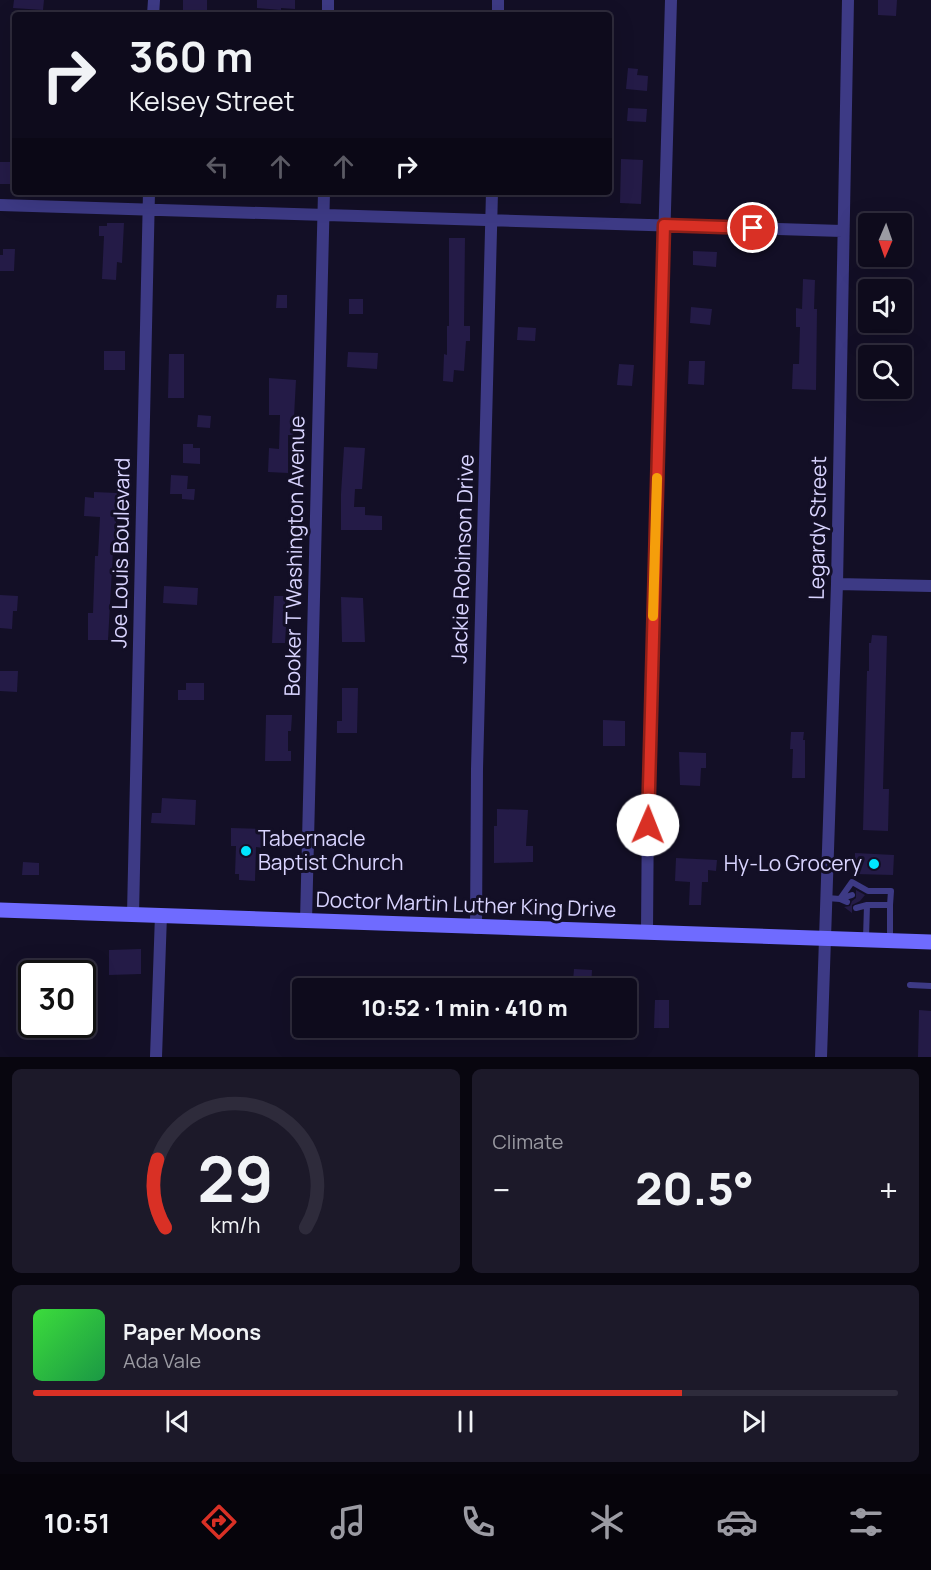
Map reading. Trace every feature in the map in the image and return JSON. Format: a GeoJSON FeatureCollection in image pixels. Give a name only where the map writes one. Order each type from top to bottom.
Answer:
{"type":"FeatureCollection","features":[{"type":"Feature","properties":{"kind":"main road","name":"Doctor Martin Luther King Drive"},"geometry":{"type":"LineString","coordinates":[[0,910],[931,942]]}},
{"type":"Feature","properties":{"kind":"street"},"geometry":{"type":"LineString","coordinates":[[647,931],[648,804],[671,0]]}},
{"type":"Feature","properties":{"kind":"street","name":"Legardy Street"},"geometry":{"type":"LineString","coordinates":[[821,1057],[837,584],[848,0]]}},
{"type":"Feature","properties":{"kind":"street","name":"Joe Louis Boulevard"},"geometry":{"type":"LineString","coordinates":[[132,915],[149,195]]}},
{"type":"Feature","properties":{"kind":"street","name":"Booker T Washington Avenue"},"geometry":{"type":"LineString","coordinates":[[306,921],[324,195]]}},
{"type":"Feature","properties":{"kind":"street","name":"Jackie Robinson Drive"},"geometry":{"type":"LineString","coordinates":[[476,928],[477,769],[492,195]]}},
{"type":"Feature","properties":{"kind":"street"},"geometry":{"type":"LineString","coordinates":[[0,205],[842,231]]}},
{"type":"Feature","properties":{"kind":"street"},"geometry":{"type":"LineString","coordinates":[[837,584],[931,586]]}},
{"type":"Feature","properties":{"kind":"street"},"geometry":{"type":"LineString","coordinates":[[156,1057],[161,915]]}},
{"type":"Feature","properties":{"kind":"lane"},"geometry":{"type":"LineString","coordinates":[[844,900],[852,882],[868,891],[891,891],[890,941]]}},
{"type":"Feature","properties":{"kind":"lane"},"geometry":{"type":"LineString","coordinates":[[826,898],[844,900],[852,896]]}},
{"type":"Feature","properties":{"kind":"lane"},"geometry":{"type":"LineString","coordinates":[[856,908],[864,903],[890,905]]}},
{"type":"Feature","properties":{"kind":"lane"},"geometry":{"type":"LineString","coordinates":[[864,903],[866,940]]}},
{"type":"Feature","properties":{"kind":"lane"},"geometry":{"type":"LineString","coordinates":[[910,985],[931,986]]}},
{"type":"Feature","properties":{"kind":"building"},"geometry":{"type":"Polygon","coordinates":[[[14,0],[44,0],[43,10],[13,8],[14,0]]]}},
{"type":"Feature","properties":{"kind":"building"},"geometry":{"type":"Polygon","coordinates":[[[183,0],[207,0],[207,12],[183,12],[183,0]]]}},
{"type":"Feature","properties":{"kind":"building"},"geometry":{"type":"Polygon","coordinates":[[[257,0],[295,0],[295,9],[257,8],[257,0]]]}},
{"type":"Feature","properties":{"kind":"building"},"geometry":{"type":"Polygon","coordinates":[[[878,0],[897,0],[896,16],[878,15],[878,0]]]}},
{"type":"Feature","properties":{"kind":"building"},"geometry":{"type":"Polygon","coordinates":[[[628,68],[638,69],[637,75],[648,76],[647,91],[626,89],[628,68]]]}},
{"type":"Feature","properties":{"kind":"building"},"geometry":{"type":"Polygon","coordinates":[[[628,108],[647,109],[646,122],[627,121],[628,108]]]}},
{"type":"Feature","properties":{"kind":"building"},"geometry":{"type":"Polygon","coordinates":[[[621,159],[643,160],[641,204],[620,203],[621,159]]]}},
{"type":"Feature","properties":{"kind":"building"},"geometry":{"type":"Polygon","coordinates":[[[0,162],[12,162],[12,184],[0,184],[0,162]]]}},
{"type":"Feature","properties":{"kind":"building"},"geometry":{"type":"Polygon","coordinates":[[[107,223],[124,223],[122,263],[117,262],[116,280],[102,279],[104,236],[99,236],[99,226],[107,226],[107,223]]]}},
{"type":"Feature","properties":{"kind":"building"},"geometry":{"type":"Polygon","coordinates":[[[449,238],[465,238],[464,326],[470,326],[470,341],[466,341],[464,371],[454,370],[453,382],[443,381],[444,354],[447,355],[447,326],[449,326],[449,238]]]}},
{"type":"Feature","properties":{"kind":"building"},"geometry":{"type":"Polygon","coordinates":[[[3,249],[15,249],[14,271],[0,271],[0,255],[3,255],[3,249]]]}},
{"type":"Feature","properties":{"kind":"building"},"geometry":{"type":"Polygon","coordinates":[[[693,251],[717,252],[716,267],[693,265],[693,251]]]}},
{"type":"Feature","properties":{"kind":"building"},"geometry":{"type":"Polygon","coordinates":[[[803,279],[815,280],[816,390],[792,389],[793,364],[799,364],[800,327],[796,327],[796,308],[802,309],[803,279]]]}},
{"type":"Feature","properties":{"kind":"building"},"geometry":{"type":"Polygon","coordinates":[[[277,295],[287,295],[287,308],[276,308],[277,295]]]}},
{"type":"Feature","properties":{"kind":"building"},"geometry":{"type":"Polygon","coordinates":[[[349,299],[363,299],[363,314],[349,314],[349,299]]]}},
{"type":"Feature","properties":{"kind":"building"},"geometry":{"type":"Polygon","coordinates":[[[691,307],[712,309],[710,325],[690,323],[691,307]]]}},
{"type":"Feature","properties":{"kind":"building"},"geometry":{"type":"Polygon","coordinates":[[[518,327],[536,328],[535,341],[517,340],[518,327]]]}},
{"type":"Feature","properties":{"kind":"building"},"geometry":{"type":"Polygon","coordinates":[[[104,351],[125,351],[125,370],[104,370],[104,351]]]}},
{"type":"Feature","properties":{"kind":"building"},"geometry":{"type":"Polygon","coordinates":[[[348,352],[378,353],[377,369],[347,367],[348,352]]]}},
{"type":"Feature","properties":{"kind":"building"},"geometry":{"type":"Polygon","coordinates":[[[169,354],[184,354],[184,398],[168,398],[169,354]]]}},
{"type":"Feature","properties":{"kind":"building"},"geometry":{"type":"Polygon","coordinates":[[[689,361],[705,361],[704,385],[688,384],[689,361]]]}},
{"type":"Feature","properties":{"kind":"building"},"geometry":{"type":"Polygon","coordinates":[[[619,364],[634,365],[632,386],[617,385],[619,364]]]}},
{"type":"Feature","properties":{"kind":"building"},"geometry":{"type":"Polygon","coordinates":[[[269,378],[296,380],[293,435],[288,435],[288,473],[268,472],[269,448],[279,449],[280,415],[269,415],[269,378]]]}},
{"type":"Feature","properties":{"kind":"building"},"geometry":{"type":"Polygon","coordinates":[[[198,415],[211,416],[210,428],[197,427],[198,415]]]}},
{"type":"Feature","properties":{"kind":"building"},"geometry":{"type":"Polygon","coordinates":[[[183,444],[193,444],[193,448],[200,448],[200,464],[183,463],[183,444]]]}},
{"type":"Feature","properties":{"kind":"building"},"geometry":{"type":"Polygon","coordinates":[[[344,447],[365,448],[362,489],[355,489],[354,507],[365,507],[365,515],[382,516],[382,530],[341,530],[344,447]]]}},
{"type":"Feature","properties":{"kind":"building"},"geometry":{"type":"Polygon","coordinates":[[[171,475],[188,476],[187,489],[195,489],[194,500],[182,499],[182,494],[170,494],[171,475]]]}},
{"type":"Feature","properties":{"kind":"building"},"geometry":{"type":"Polygon","coordinates":[[[94,492],[117,493],[118,551],[113,551],[108,640],[88,640],[88,613],[93,613],[95,556],[98,556],[100,517],[84,516],[85,497],[94,498],[94,492]]]}},
{"type":"Feature","properties":{"kind":"building"},"geometry":{"type":"Polygon","coordinates":[[[164,586],[198,588],[197,605],[163,603],[164,586]]]}},
{"type":"Feature","properties":{"kind":"building"},"geometry":{"type":"Polygon","coordinates":[[[0,595],[18,596],[17,611],[13,611],[12,629],[0,628],[0,595]]]}},
{"type":"Feature","properties":{"kind":"building"},"geometry":{"type":"Polygon","coordinates":[[[274,596],[286,596],[283,626],[286,626],[285,643],[272,643],[274,596]]]}},
{"type":"Feature","properties":{"kind":"building"},"geometry":{"type":"Polygon","coordinates":[[[341,597],[363,598],[365,642],[342,642],[341,597]]]}},
{"type":"Feature","properties":{"kind":"building"},"geometry":{"type":"Polygon","coordinates":[[[872,635],[887,636],[883,789],[889,789],[888,831],[863,830],[867,671],[869,671],[869,643],[871,643],[872,635]]]}},
{"type":"Feature","properties":{"kind":"building"},"geometry":{"type":"Polygon","coordinates":[[[0,671],[18,671],[17,692],[0,691],[0,671]]]}},
{"type":"Feature","properties":{"kind":"building"},"geometry":{"type":"Polygon","coordinates":[[[186,683],[204,683],[204,700],[178,700],[178,690],[186,690],[186,683]]]}},
{"type":"Feature","properties":{"kind":"building"},"geometry":{"type":"Polygon","coordinates":[[[342,688],[358,688],[357,733],[337,733],[337,721],[342,721],[342,688]]]}},
{"type":"Feature","properties":{"kind":"building"},"geometry":{"type":"Polygon","coordinates":[[[266,715],[292,715],[291,731],[288,731],[288,751],[291,751],[291,761],[265,761],[266,715]]]}},
{"type":"Feature","properties":{"kind":"building"},"geometry":{"type":"Polygon","coordinates":[[[603,720],[625,721],[625,746],[603,746],[603,720]]]}},
{"type":"Feature","properties":{"kind":"building"},"geometry":{"type":"Polygon","coordinates":[[[791,732],[804,732],[805,778],[792,778],[791,732]]]}},
{"type":"Feature","properties":{"kind":"building"},"geometry":{"type":"Polygon","coordinates":[[[679,752],[706,753],[706,768],[701,768],[700,786],[680,785],[679,752]]]}},
{"type":"Feature","properties":{"kind":"building"},"geometry":{"type":"Polygon","coordinates":[[[162,798],[196,800],[195,825],[151,823],[152,813],[161,813],[162,798]]]}},
{"type":"Feature","properties":{"kind":"building"},"geometry":{"type":"Polygon","coordinates":[[[497,809],[528,810],[526,846],[533,846],[533,862],[494,863],[494,826],[497,826],[497,809]]]}},
{"type":"Feature","properties":{"kind":"building"},"geometry":{"type":"Polygon","coordinates":[[[231,828],[264,829],[263,848],[256,847],[255,881],[239,880],[239,874],[235,874],[236,846],[231,846],[231,828]]]}},
{"type":"Feature","properties":{"kind":"building","name":"Hy-Lo Grocery"},"geometry":{"type":"Polygon","coordinates":[[[855,853],[894,855],[893,875],[855,874],[855,853]]]}},
{"type":"Feature","properties":{"kind":"building"},"geometry":{"type":"Polygon","coordinates":[[[676,858],[717,860],[716,871],[708,870],[708,882],[702,882],[701,905],[689,905],[690,882],[675,881],[676,858]]]}},
{"type":"Feature","properties":{"kind":"building"},"geometry":{"type":"Polygon","coordinates":[[[23,862],[39,863],[39,875],[22,875],[23,862]]]}},
{"type":"Feature","properties":{"kind":"building"},"geometry":{"type":"Polygon","coordinates":[[[856,890],[865,895],[852,905],[852,913],[844,907],[850,906],[856,898],[856,890]]]}},
{"type":"Feature","properties":{"kind":"building"},"geometry":{"type":"Polygon","coordinates":[[[141,949],[141,974],[109,975],[109,950],[141,949]]]}},
{"type":"Feature","properties":{"kind":"building"},"geometry":{"type":"Polygon","coordinates":[[[574,969],[592,970],[592,978],[573,978],[574,969]]]}},
{"type":"Feature","properties":{"kind":"building"},"geometry":{"type":"Polygon","coordinates":[[[655,1000],[669,1000],[669,1028],[654,1028],[655,1000]]]}},
{"type":"Feature","properties":{"kind":"building"},"geometry":{"type":"Polygon","coordinates":[[[919,1010],[931,1011],[931,1057],[918,1057],[919,1010]]]}},
{"type":"Feature","properties":{"kind":"slow traffic"},"geometry":{"type":"LineString","coordinates":[[653,616],[657,478]]}},
{"type":"Feature","properties":{"kind":"place","name":"Tabernacle Baptist Church"},"geometry":{"type":"Point","coordinates":[246,851]}},
{"type":"Feature","properties":{"kind":"place","name":"Hy-Lo Grocery"},"geometry":{"type":"Point","coordinates":[874,864]}},
{"type":"Feature","properties":{"kind":"route"},"geometry":{"type":"LineString","coordinates":[[648,825],[664,225],[753,228]]}}]}
